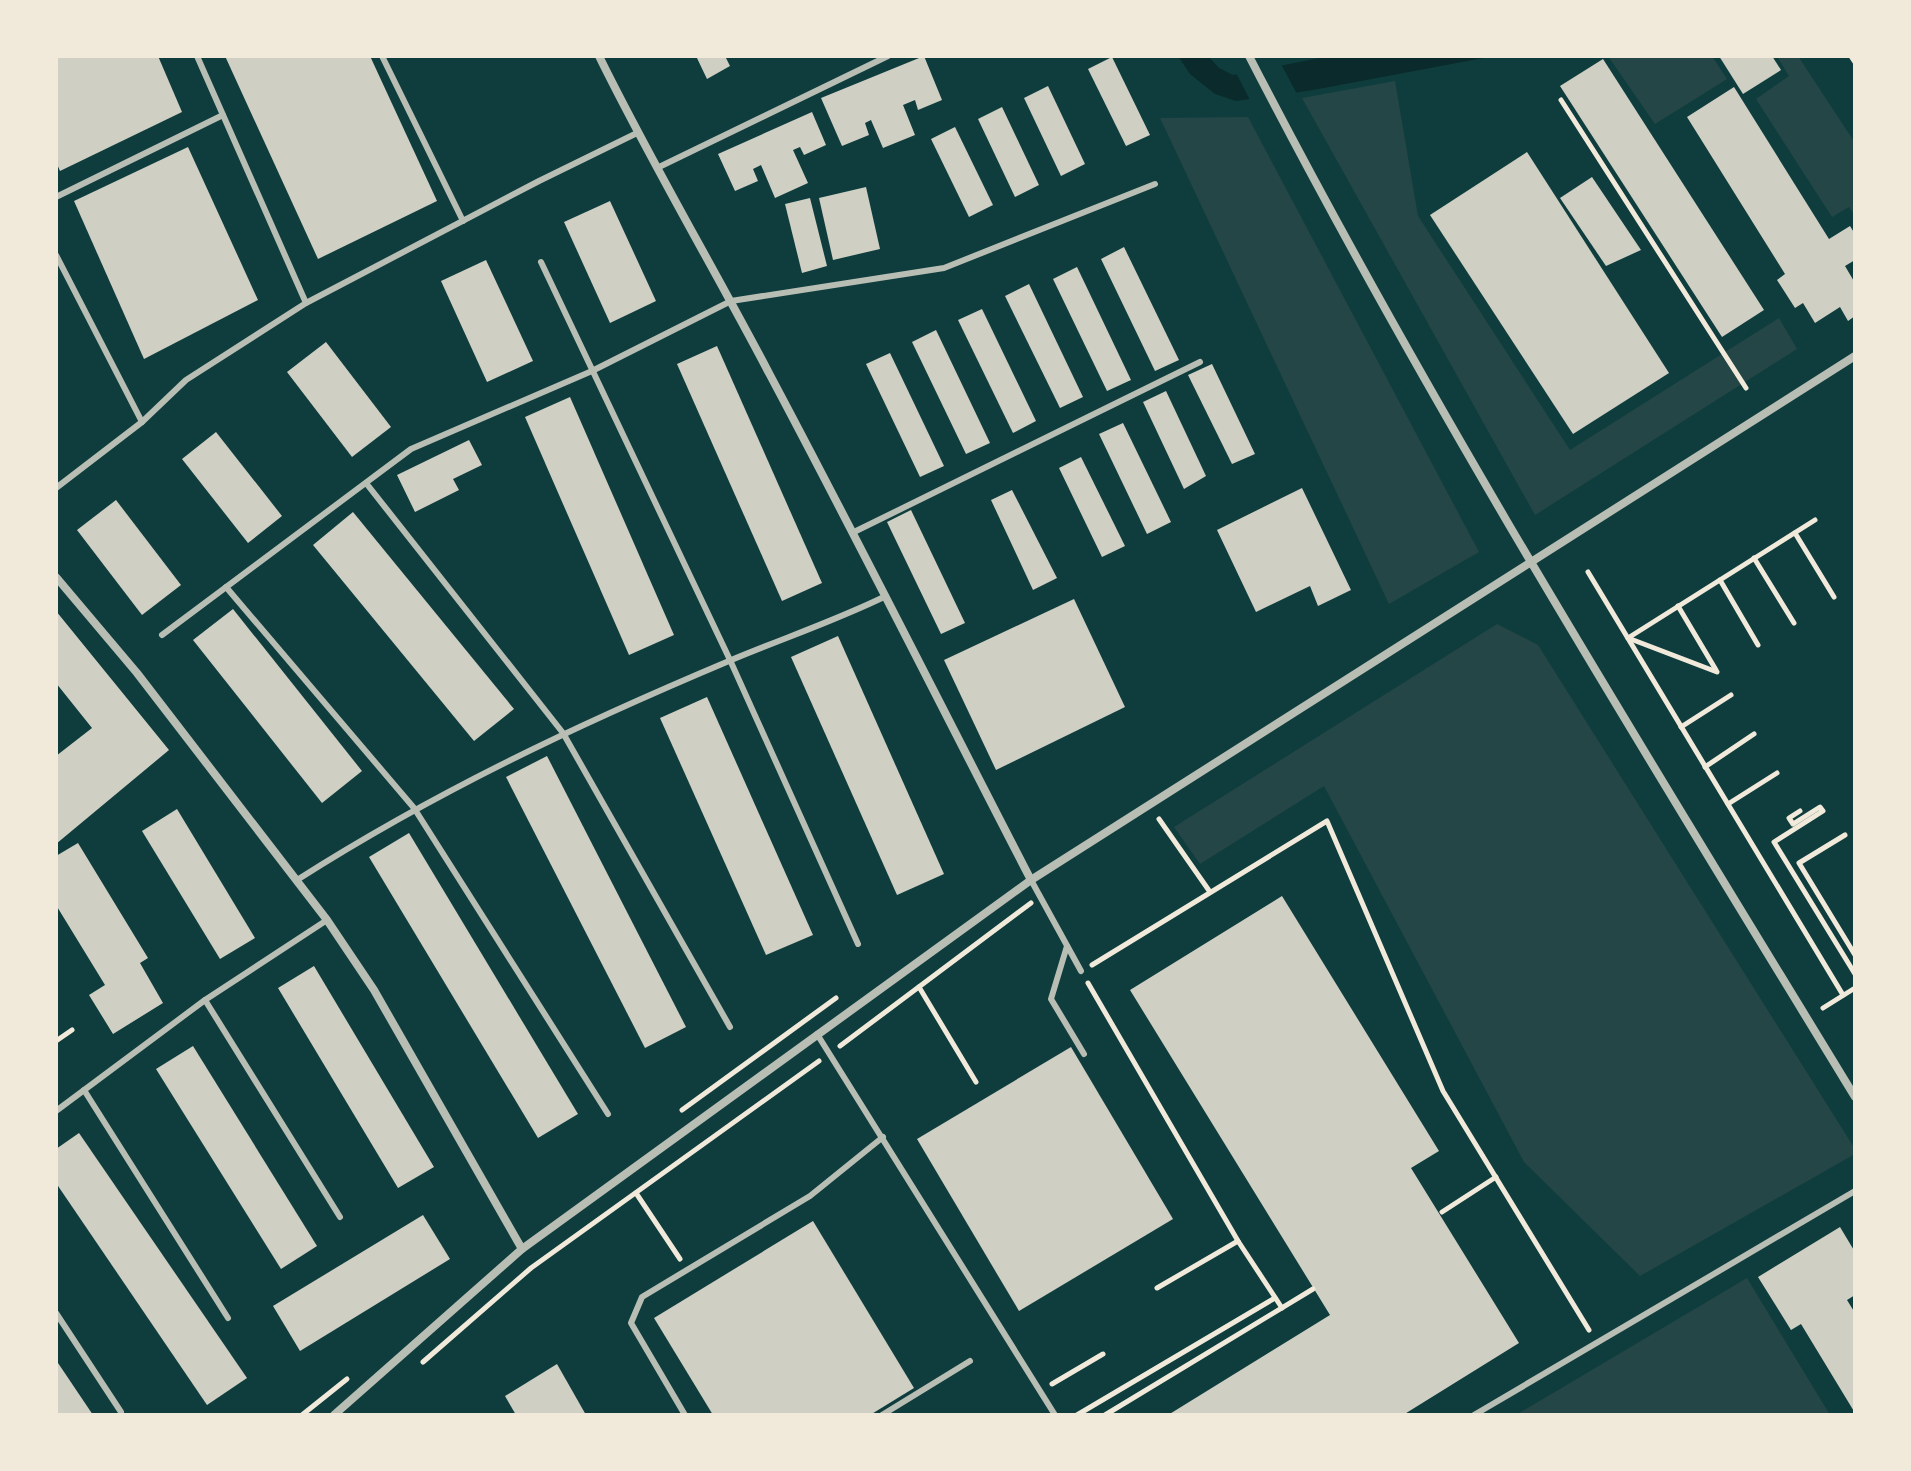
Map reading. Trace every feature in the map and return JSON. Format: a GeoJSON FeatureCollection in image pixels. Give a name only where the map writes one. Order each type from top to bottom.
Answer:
{"type":"FeatureCollection","features":[{"type":"Feature","properties":{"kind":"street"},"geometry":{"type":"LineString","coordinates":[[599,56],[637,133],[854,532],[1031,880]]}},
{"type":"Feature","properties":{"kind":"street"},"geometry":{"type":"LineString","coordinates":[[1249,56],[1292,142],[1529,561],[1855,1097]]}},
{"type":"Feature","properties":{"kind":"street"},"geometry":{"type":"LineString","coordinates":[[334,1415],[522,1249],[1031,880],[1855,356]]}},
{"type":"Feature","properties":{"kind":"street"},"geometry":{"type":"LineString","coordinates":[[56,577],[137,673],[327,920],[374,990],[522,1249]]}},
{"type":"Feature","properties":{"kind":"lane"},"geometry":{"type":"LineString","coordinates":[[197,56],[306,303]]}},
{"type":"Feature","properties":{"kind":"lane"},"geometry":{"type":"LineString","coordinates":[[382,56],[463,221]]}},
{"type":"Feature","properties":{"kind":"lane"},"geometry":{"type":"LineString","coordinates":[[657,168],[888,56]]}},
{"type":"Feature","properties":{"kind":"lane"},"geometry":{"type":"LineString","coordinates":[[56,197],[223,115]]}},
{"type":"Feature","properties":{"kind":"lane"},"geometry":{"type":"LineString","coordinates":[[56,488],[142,422],[186,380],[306,303],[637,133]]}},
{"type":"Feature","properties":{"kind":"lane"},"geometry":{"type":"LineString","coordinates":[[162,635],[411,449],[592,371],[731,301],[944,268],[1155,184]]}},
{"type":"Feature","properties":{"kind":"lane"},"geometry":{"type":"LineString","coordinates":[[56,255],[142,422]]}},
{"type":"Feature","properties":{"kind":"lane"},"geometry":{"type":"LineString","coordinates":[[541,262],[730,660],[858,944]]}},
{"type":"Feature","properties":{"kind":"lane"},"geometry":{"type":"LineString","coordinates":[[854,532],[1200,362]]}},
{"type":"Feature","properties":{"kind":"lane"},"geometry":{"type":"LineString","coordinates":[[366,483],[563,733],[730,1027]]}},
{"type":"Feature","properties":{"kind":"lane"},"geometry":{"type":"LineString","coordinates":[[226,587],[414,808],[608,1114]]}},
{"type":"Feature","properties":{"kind":"lane"},"geometry":{"type":"LineString","coordinates":[[297,880],[414,808],[563,733],[886,596]]}},
{"type":"Feature","properties":{"kind":"lane"},"geometry":{"type":"LineString","coordinates":[[1031,880],[1081,971]]}},
{"type":"Feature","properties":{"kind":"lane"},"geometry":{"type":"LineString","coordinates":[[56,1111],[205,1000],[327,920]]}},
{"type":"Feature","properties":{"kind":"lane"},"geometry":{"type":"LineString","coordinates":[[1067,946],[1051,999],[1084,1054]]}},
{"type":"Feature","properties":{"kind":"lane"},"geometry":{"type":"LineString","coordinates":[[205,1000],[340,1217]]}},
{"type":"Feature","properties":{"kind":"lane"},"geometry":{"type":"LineString","coordinates":[[817,1034],[1055,1415]]}},
{"type":"Feature","properties":{"kind":"lane"},"geometry":{"type":"LineString","coordinates":[[84,1090],[228,1318]]}},
{"type":"Feature","properties":{"kind":"lane"},"geometry":{"type":"LineString","coordinates":[[685,1415],[631,1323],[642,1297],[810,1196],[883,1137]]}},
{"type":"Feature","properties":{"kind":"lane"},"geometry":{"type":"LineString","coordinates":[[1480,1414],[1855,1191]]}},
{"type":"Feature","properties":{"kind":"lane"},"geometry":{"type":"LineString","coordinates":[[56,1313],[121,1412]]}},
{"type":"Feature","properties":{"kind":"lane"},"geometry":{"type":"LineString","coordinates":[[882,1415],[970,1361]]}},
{"type":"Feature","properties":{"kind":"path"},"geometry":{"type":"LineString","coordinates":[[1561,100],[1746,388]]}},
{"type":"Feature","properties":{"kind":"path"},"geometry":{"type":"LineString","coordinates":[[1628,638],[1815,520]]}},
{"type":"Feature","properties":{"kind":"path"},"geometry":{"type":"LineString","coordinates":[[1795,533],[1834,597]]}},
{"type":"Feature","properties":{"kind":"path"},"geometry":{"type":"LineString","coordinates":[[1754,558],[1794,623]]}},
{"type":"Feature","properties":{"kind":"path"},"geometry":{"type":"LineString","coordinates":[[1588,572],[1843,995]]}},
{"type":"Feature","properties":{"kind":"path"},"geometry":{"type":"LineString","coordinates":[[1720,580],[1758,645]]}},
{"type":"Feature","properties":{"kind":"path"},"geometry":{"type":"LineString","coordinates":[[1628,638],[1717,672],[1678,606]]}},
{"type":"Feature","properties":{"kind":"path"},"geometry":{"type":"LineString","coordinates":[[1681,727],[1731,695]]}},
{"type":"Feature","properties":{"kind":"path"},"geometry":{"type":"LineString","coordinates":[[1705,767],[1754,734]]}},
{"type":"Feature","properties":{"kind":"path"},"geometry":{"type":"LineString","coordinates":[[1728,804],[1777,773]]}},
{"type":"Feature","properties":{"kind":"path"},"geometry":{"type":"LineString","coordinates":[[1800,811],[1789,818],[1793,824],[1820,807],[1823,811],[1774,842],[1855,974]]}},
{"type":"Feature","properties":{"kind":"path"},"geometry":{"type":"LineString","coordinates":[[1146,828],[1173,811]]}},
{"type":"Feature","properties":{"kind":"path"},"geometry":{"type":"LineString","coordinates":[[1159,819],[1210,892]]}},
{"type":"Feature","properties":{"kind":"path"},"geometry":{"type":"LineString","coordinates":[[1282,1308],[1238,1241],[1081,971],[1327,821],[1443,1091],[1597,1343]]}},
{"type":"Feature","properties":{"kind":"path"},"geometry":{"type":"LineString","coordinates":[[1845,835],[1799,863],[1855,955]]}},
{"type":"Feature","properties":{"kind":"path"},"geometry":{"type":"LineString","coordinates":[[418,1366],[531,1268],[829,1054],[1041,896]]}},
{"type":"Feature","properties":{"kind":"path"},"geometry":{"type":"LineString","coordinates":[[919,987],[976,1082]]}},
{"type":"Feature","properties":{"kind":"path"},"geometry":{"type":"LineString","coordinates":[[1823,1008],[1855,988]]}},
{"type":"Feature","properties":{"kind":"path"},"geometry":{"type":"LineString","coordinates":[[56,1041],[72,1030]]}},
{"type":"Feature","properties":{"kind":"path"},"geometry":{"type":"LineString","coordinates":[[1442,1212],[1496,1177]]}},
{"type":"Feature","properties":{"kind":"path"},"geometry":{"type":"LineString","coordinates":[[636,1193],[687,1270]]}},
{"type":"Feature","properties":{"kind":"path"},"geometry":{"type":"LineString","coordinates":[[1157,1288],[1238,1241]]}},
{"type":"Feature","properties":{"kind":"path"},"geometry":{"type":"LineString","coordinates":[[1105,1415],[1313,1289]]}},
{"type":"Feature","properties":{"kind":"path"},"geometry":{"type":"LineString","coordinates":[[1077,1415],[1275,1298]]}},
{"type":"Feature","properties":{"kind":"path"},"geometry":{"type":"LineString","coordinates":[[1040,1391],[1103,1354]]}},
{"type":"Feature","properties":{"kind":"shaded area"},"geometry":{"type":"Polygon","coordinates":[[[1178,56],[1208,56],[1219,68],[1233,75],[1330,56],[1494,56],[1236,101],[1215,94],[1190,74],[1178,56]]]}},
{"type":"Feature","properties":{"kind":"shaded area"},"geometry":{"type":"Polygon","coordinates":[[[1608,56],[1712,56],[1727,79],[1655,124],[1608,56]]]}},
{"type":"Feature","properties":{"kind":"shaded area"},"geometry":{"type":"Polygon","coordinates":[[[1777,56],[1798,56],[1855,143],[1855,216],[1849,207],[1832,217],[1756,99],[1789,76],[1777,56]]]}},
{"type":"Feature","properties":{"kind":"shaded area"},"geometry":{"type":"Polygon","coordinates":[[[1395,81],[1418,216],[1570,450],[1779,318],[1797,349],[1535,515],[1302,98],[1395,81]]]}},
{"type":"Feature","properties":{"kind":"shaded area"},"geometry":{"type":"Polygon","coordinates":[[[1248,117],[1479,552],[1389,604],[1160,118],[1248,117]]]}},
{"type":"Feature","properties":{"kind":"shaded area"},"geometry":{"type":"Polygon","coordinates":[[[1497,624],[1538,645],[1855,1149],[1855,1154],[1640,1276],[1524,1162],[1324,786],[1200,864],[1174,827],[1497,624]]]}},
{"type":"Feature","properties":{"kind":"shaded area"},"geometry":{"type":"Polygon","coordinates":[[[1747,1278],[1830,1415],[1516,1415],[1747,1278]]]}},
{"type":"Feature","properties":{"kind":"pier"},"geometry":{"type":"Polygon","coordinates":[[[1280,62],[1298,96],[1251,102],[1235,71],[1280,62]]]}},
{"type":"Feature","properties":{"kind":"building"},"geometry":{"type":"Polygon","coordinates":[[[56,56],[158,56],[182,112],[60,171],[56,162],[56,56]]]}},
{"type":"Feature","properties":{"kind":"building"},"geometry":{"type":"Polygon","coordinates":[[[225,56],[370,56],[437,201],[318,259],[225,56]]]}},
{"type":"Feature","properties":{"kind":"building"},"geometry":{"type":"Polygon","coordinates":[[[696,56],[725,56],[730,66],[707,79],[696,56]]]}},
{"type":"Feature","properties":{"kind":"building"},"geometry":{"type":"Polygon","coordinates":[[[924,56],[942,100],[918,110],[915,100],[903,105],[915,135],[883,148],[871,120],[865,123],[869,135],[842,146],[821,98],[924,56]]]}},
{"type":"Feature","properties":{"kind":"building"},"geometry":{"type":"Polygon","coordinates":[[[1719,56],[1772,56],[1781,70],[1743,94],[1719,56]]]}},
{"type":"Feature","properties":{"kind":"building"},"geometry":{"type":"Polygon","coordinates":[[[1112,57],[1150,135],[1126,146],[1088,69],[1112,57]]]}},
{"type":"Feature","properties":{"kind":"building"},"geometry":{"type":"Polygon","coordinates":[[[1603,59],[1764,310],[1722,337],[1560,86],[1603,59]]]}},
{"type":"Feature","properties":{"kind":"building"},"geometry":{"type":"Polygon","coordinates":[[[1048,86],[1085,164],[1061,176],[1024,98],[1048,86]]]}},
{"type":"Feature","properties":{"kind":"building"},"geometry":{"type":"Polygon","coordinates":[[[1734,87],[1829,239],[1850,226],[1855,234],[1855,260],[1845,266],[1855,283],[1855,316],[1848,321],[1840,307],[1815,323],[1803,303],[1795,308],[1777,280],[1785,274],[1687,117],[1734,87]]]}},
{"type":"Feature","properties":{"kind":"building"},"geometry":{"type":"Polygon","coordinates":[[[1002,107],[1039,185],[1015,197],[978,119],[1002,107]]]}},
{"type":"Feature","properties":{"kind":"building"},"geometry":{"type":"Polygon","coordinates":[[[812,112],[826,145],[804,155],[800,147],[793,150],[808,183],[775,198],[761,165],[753,169],[758,181],[735,191],[718,154],[812,112]]]}},
{"type":"Feature","properties":{"kind":"building"},"geometry":{"type":"Polygon","coordinates":[[[955,127],[993,205],[969,217],[931,139],[955,127]]]}},
{"type":"Feature","properties":{"kind":"building"},"geometry":{"type":"Polygon","coordinates":[[[188,147],[258,300],[144,359],[74,201],[188,147]]]}},
{"type":"Feature","properties":{"kind":"building"},"geometry":{"type":"Polygon","coordinates":[[[1527,152],[1669,373],[1573,434],[1430,215],[1527,152]]]}},
{"type":"Feature","properties":{"kind":"building"},"geometry":{"type":"Polygon","coordinates":[[[1592,177],[1641,250],[1606,266],[1560,198],[1592,177]]]}},
{"type":"Feature","properties":{"kind":"building"},"geometry":{"type":"Polygon","coordinates":[[[866,187],[880,249],[833,260],[819,198],[866,187]]]}},
{"type":"Feature","properties":{"kind":"building"},"geometry":{"type":"Polygon","coordinates":[[[810,198],[827,266],[802,273],[785,204],[810,198]]]}},
{"type":"Feature","properties":{"kind":"building"},"geometry":{"type":"Polygon","coordinates":[[[610,201],[656,301],[610,323],[564,222],[610,201]]]}},
{"type":"Feature","properties":{"kind":"building"},"geometry":{"type":"Polygon","coordinates":[[[1124,247],[1179,360],[1155,371],[1101,259],[1124,247]]]}},
{"type":"Feature","properties":{"kind":"building"},"geometry":{"type":"Polygon","coordinates":[[[486,260],[533,361],[487,382],[441,281],[486,260]]]}},
{"type":"Feature","properties":{"kind":"building"},"geometry":{"type":"Polygon","coordinates":[[[1077,267],[1131,380],[1107,391],[1053,279],[1077,267]]]}},
{"type":"Feature","properties":{"kind":"building"},"geometry":{"type":"Polygon","coordinates":[[[1029,284],[1083,397],[1060,408],[1005,296],[1029,284]]]}},
{"type":"Feature","properties":{"kind":"building"},"geometry":{"type":"Polygon","coordinates":[[[982,309],[1036,421],[1013,433],[958,320],[982,309]]]}},
{"type":"Feature","properties":{"kind":"building"},"geometry":{"type":"Polygon","coordinates":[[[936,330],[990,443],[966,454],[912,342],[936,330]]]}},
{"type":"Feature","properties":{"kind":"building"},"geometry":{"type":"Polygon","coordinates":[[[326,342],[391,427],[352,457],[287,372],[326,342]]]}},
{"type":"Feature","properties":{"kind":"building"},"geometry":{"type":"Polygon","coordinates":[[[717,346],[822,583],[782,601],[677,364],[717,346]]]}},
{"type":"Feature","properties":{"kind":"building"},"geometry":{"type":"Polygon","coordinates":[[[890,353],[944,466],[920,477],[866,364],[890,353]]]}},
{"type":"Feature","properties":{"kind":"building"},"geometry":{"type":"Polygon","coordinates":[[[1212,364],[1255,454],[1232,464],[1188,375],[1212,364]]]}},
{"type":"Feature","properties":{"kind":"building"},"geometry":{"type":"Polygon","coordinates":[[[1166,391],[1206,476],[1184,489],[1143,402],[1166,391]]]}},
{"type":"Feature","properties":{"kind":"building"},"geometry":{"type":"Polygon","coordinates":[[[570,397],[674,635],[629,655],[525,417],[570,397]]]}},
{"type":"Feature","properties":{"kind":"building"},"geometry":{"type":"Polygon","coordinates":[[[1123,423],[1171,522],[1147,534],[1099,434],[1123,423]]]}},
{"type":"Feature","properties":{"kind":"building"},"geometry":{"type":"Polygon","coordinates":[[[216,432],[282,516],[248,543],[182,459],[216,432]]]}},
{"type":"Feature","properties":{"kind":"building"},"geometry":{"type":"Polygon","coordinates":[[[469,440],[482,465],[453,479],[459,490],[415,512],[397,475],[469,440]]]}},
{"type":"Feature","properties":{"kind":"building"},"geometry":{"type":"Polygon","coordinates":[[[1081,457],[1125,546],[1102,557],[1059,468],[1081,457]]]}},
{"type":"Feature","properties":{"kind":"building"},"geometry":{"type":"Polygon","coordinates":[[[1302,488],[1351,590],[1318,606],[1310,586],[1256,612],[1217,530],[1302,488]]]}},
{"type":"Feature","properties":{"kind":"building"},"geometry":{"type":"Polygon","coordinates":[[[1012,490],[1057,578],[1033,590],[991,500],[1012,490]]]}},
{"type":"Feature","properties":{"kind":"building"},"geometry":{"type":"Polygon","coordinates":[[[116,500],[181,585],[142,615],[77,530],[116,500]]]}},
{"type":"Feature","properties":{"kind":"building"},"geometry":{"type":"Polygon","coordinates":[[[911,510],[965,623],[941,634],[887,522],[911,510]]]}},
{"type":"Feature","properties":{"kind":"building"},"geometry":{"type":"Polygon","coordinates":[[[353,512],[514,709],[474,741],[313,545],[353,512]]]}},
{"type":"Feature","properties":{"kind":"building"},"geometry":{"type":"Polygon","coordinates":[[[1074,599],[1125,707],[996,770],[944,660],[1074,599]]]}},
{"type":"Feature","properties":{"kind":"building"},"geometry":{"type":"Polygon","coordinates":[[[233,609],[362,771],[322,803],[193,640],[233,609]]]}},
{"type":"Feature","properties":{"kind":"building"},"geometry":{"type":"Polygon","coordinates":[[[56,611],[169,750],[56,844],[56,756],[92,728],[56,683],[56,611]]]}},
{"type":"Feature","properties":{"kind":"building"},"geometry":{"type":"Polygon","coordinates":[[[838,636],[944,874],[897,895],[791,657],[838,636]]]}},
{"type":"Feature","properties":{"kind":"building"},"geometry":{"type":"Polygon","coordinates":[[[707,697],[813,935],[766,955],[660,718],[707,697]]]}},
{"type":"Feature","properties":{"kind":"building"},"geometry":{"type":"Polygon","coordinates":[[[547,756],[686,1027],[645,1048],[506,777],[547,756]]]}},
{"type":"Feature","properties":{"kind":"building"},"geometry":{"type":"Polygon","coordinates":[[[177,809],[255,938],[220,959],[142,831],[177,809]]]}},
{"type":"Feature","properties":{"kind":"building"},"geometry":{"type":"Polygon","coordinates":[[[409,833],[578,1114],[538,1138],[369,857],[409,833]]]}},
{"type":"Feature","properties":{"kind":"building"},"geometry":{"type":"Polygon","coordinates":[[[78,843],[148,958],[140,963],[163,1003],[113,1034],[89,995],[105,985],[56,905],[56,856],[78,843]]]}},
{"type":"Feature","properties":{"kind":"building"},"geometry":{"type":"Polygon","coordinates":[[[1282,896],[1439,1151],[1411,1168],[1519,1343],[1403,1415],[1168,1415],[1330,1315],[1130,990],[1282,896]]]}},
{"type":"Feature","properties":{"kind":"building"},"geometry":{"type":"Polygon","coordinates":[[[314,966],[434,1167],[398,1188],[278,988],[314,966]]]}},
{"type":"Feature","properties":{"kind":"building"},"geometry":{"type":"Polygon","coordinates":[[[193,1046],[317,1246],[281,1269],[156,1069],[193,1046]]]}},
{"type":"Feature","properties":{"kind":"building"},"geometry":{"type":"Polygon","coordinates":[[[1071,1047],[1173,1219],[1019,1311],[917,1139],[1071,1047]]]}},
{"type":"Feature","properties":{"kind":"building"},"geometry":{"type":"Polygon","coordinates":[[[79,1133],[247,1378],[207,1405],[56,1183],[56,1149],[79,1133]]]}},
{"type":"Feature","properties":{"kind":"building"},"geometry":{"type":"Polygon","coordinates":[[[423,1215],[450,1259],[300,1351],[273,1306],[423,1215]]]}},
{"type":"Feature","properties":{"kind":"building"},"geometry":{"type":"Polygon","coordinates":[[[813,1221],[914,1388],[870,1415],[713,1415],[654,1318],[813,1221]]]}},
{"type":"Feature","properties":{"kind":"building"},"geometry":{"type":"Polygon","coordinates":[[[1840,1227],[1855,1252],[1855,1295],[1847,1300],[1855,1313],[1855,1413],[1801,1324],[1791,1330],[1758,1277],[1840,1227]]]}},
{"type":"Feature","properties":{"kind":"building"},"geometry":{"type":"Polygon","coordinates":[[[56,1360],[93,1415],[56,1415],[56,1360]]]}},
{"type":"Feature","properties":{"kind":"building"},"geometry":{"type":"Polygon","coordinates":[[[557,1364],[586,1415],[516,1415],[505,1396],[557,1364]]]}}]}
